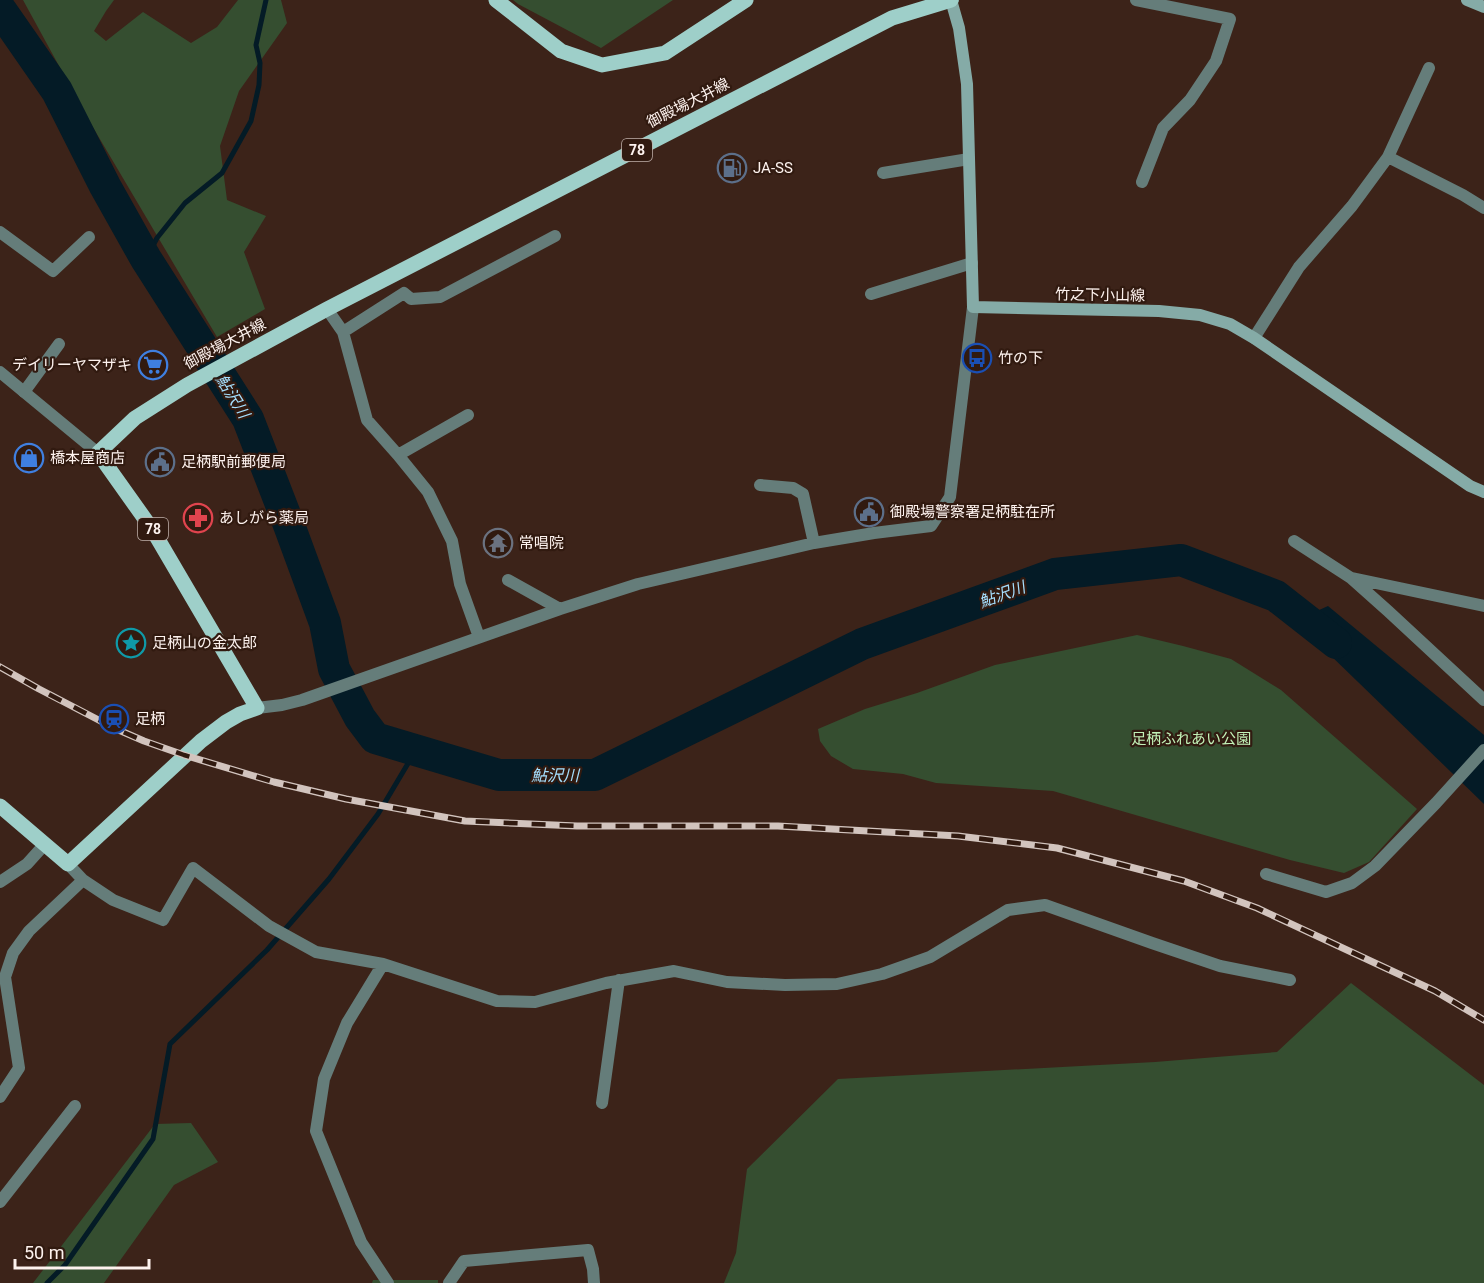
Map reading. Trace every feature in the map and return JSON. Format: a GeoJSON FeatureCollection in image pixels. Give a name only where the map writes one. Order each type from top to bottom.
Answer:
{"type":"FeatureCollection","features":[{"type":"Feature","properties":{"kind":"main road"},"geometry":{"type":"LineString","coordinates":[[496,0],[561,51],[602,65],[665,53],[746,0]]}},
{"type":"Feature","properties":{"kind":"main road"},"geometry":{"type":"LineString","coordinates":[[952,0],[959,28],[967,84],[973,307]]}},
{"type":"Feature","properties":{"kind":"main road","name":"御殿場大井線"},"geometry":{"type":"LineString","coordinates":[[98,453],[135,418],[187,385],[327,309],[892,18],[952,0]]}},
{"type":"Feature","properties":{"kind":"main road"},"geometry":{"type":"LineString","coordinates":[[1467,0],[1484,7]]}},
{"type":"Feature","properties":{"kind":"main road","name":"竹之下小山線"},"geometry":{"type":"LineString","coordinates":[[973,307],[1159,311],[1200,315],[1230,324],[1254,338],[1470,486],[1484,492]]}},
{"type":"Feature","properties":{"kind":"main road","name":"78"},"geometry":{"type":"LineString","coordinates":[[98,453],[152,529],[257,708]]}},
{"type":"Feature","properties":{"kind":"main road"},"geometry":{"type":"LineString","coordinates":[[0,806],[68,864],[184,755],[226,722],[257,708]]}},
{"type":"Feature","properties":{"kind":"street"},"geometry":{"type":"LineString","coordinates":[[1136,0],[1230,19],[1216,61],[1190,100],[1163,128],[1142,182]]}},
{"type":"Feature","properties":{"kind":"street"},"geometry":{"type":"LineString","coordinates":[[1254,338],[1299,267],[1352,206],[1388,157],[1429,68]]}},
{"type":"Feature","properties":{"kind":"street"},"geometry":{"type":"LineString","coordinates":[[1388,157],[1484,208]]}},
{"type":"Feature","properties":{"kind":"street"},"geometry":{"type":"LineString","coordinates":[[883,173],[969,159]]}},
{"type":"Feature","properties":{"kind":"street"},"geometry":{"type":"LineString","coordinates":[[0,232],[53,271],[89,237]]}},
{"type":"Feature","properties":{"kind":"street"},"geometry":{"type":"LineString","coordinates":[[343,332],[404,293],[411,299],[440,297],[555,236]]}},
{"type":"Feature","properties":{"kind":"street"},"geometry":{"type":"LineString","coordinates":[[871,294],[972,263]]}},
{"type":"Feature","properties":{"kind":"street"},"geometry":{"type":"LineString","coordinates":[[257,708],[302,700],[560,609],[638,584],[814,543],[931,526],[950,497],[973,307]]}},
{"type":"Feature","properties":{"kind":"street"},"geometry":{"type":"LineString","coordinates":[[327,309],[343,332],[367,420],[428,492],[452,541],[460,584],[479,637]]}},
{"type":"Feature","properties":{"kind":"street"},"geometry":{"type":"LineString","coordinates":[[24,392],[59,344]]}},
{"type":"Feature","properties":{"kind":"street"},"geometry":{"type":"LineString","coordinates":[[0,372],[98,453]]}},
{"type":"Feature","properties":{"kind":"street"},"geometry":{"type":"LineString","coordinates":[[398,455],[468,414]]}},
{"type":"Feature","properties":{"kind":"street"},"geometry":{"type":"LineString","coordinates":[[760,485],[793,488],[803,494],[814,543]]}},
{"type":"Feature","properties":{"kind":"street"},"geometry":{"type":"LineString","coordinates":[[1294,541],[1351,578],[1484,700]]}},
{"type":"Feature","properties":{"kind":"street"},"geometry":{"type":"LineString","coordinates":[[1351,578],[1484,606]]}},
{"type":"Feature","properties":{"kind":"street"},"geometry":{"type":"LineString","coordinates":[[508,580],[560,609]]}},
{"type":"Feature","properties":{"kind":"street"},"geometry":{"type":"LineString","coordinates":[[1266,874],[1326,892],[1352,884],[1374,866],[1484,750]]}},
{"type":"Feature","properties":{"kind":"street"},"geometry":{"type":"LineString","coordinates":[[0,882],[27,864],[45,844]]}},
{"type":"Feature","properties":{"kind":"street"},"geometry":{"type":"LineString","coordinates":[[68,864],[83,880],[119,903],[163,920],[193,868],[268,926],[316,952],[383,964],[497,1001],[535,1002],[619,980],[674,971],[727,982],[785,985],[837,984],[882,974],[930,957],[1008,910],[1045,905],[1220,966],[1290,980]]}},
{"type":"Feature","properties":{"kind":"street"},"geometry":{"type":"LineString","coordinates":[[0,1097],[19,1068],[5,977],[13,953],[29,931],[83,880]]}},
{"type":"Feature","properties":{"kind":"street"},"geometry":{"type":"LineString","coordinates":[[383,964],[347,1023],[324,1079],[316,1131],[361,1242],[388,1283]]}},
{"type":"Feature","properties":{"kind":"street"},"geometry":{"type":"LineString","coordinates":[[602,1103],[619,980]]}},
{"type":"Feature","properties":{"kind":"street"},"geometry":{"type":"LineString","coordinates":[[0,1202],[75,1106]]}},
{"type":"Feature","properties":{"kind":"street"},"geometry":{"type":"LineString","coordinates":[[449,1283],[464,1262],[588,1250],[594,1283]]}},
{"type":"Feature","properties":{"kind":"green space"},"geometry":{"type":"Polygon","coordinates":[[[23,0],[114,0],[94,31],[106,41],[143,12],[191,43],[217,27],[238,0],[281,0],[287,23],[239,91],[220,146],[227,200],[266,216],[244,252],[265,309],[217,337],[88,119],[23,0]]]}},
{"type":"Feature","properties":{"kind":"green space"},"geometry":{"type":"Polygon","coordinates":[[[513,0],[673,0],[601,48],[513,0]]]}},
{"type":"Feature","properties":{"kind":"green space","name":"足柄ふれあい公園"},"geometry":{"type":"Polygon","coordinates":[[[1137,635],[1231,659],[1281,690],[1417,809],[1369,862],[1344,873],[1290,860],[1053,791],[936,783],[903,774],[853,769],[831,756],[820,741],[818,729],[865,709],[995,665],[1137,635]]]}},
{"type":"Feature","properties":{"kind":"green space"},"geometry":{"type":"Polygon","coordinates":[[[1351,983],[1484,1085],[1484,1283],[724,1283],[736,1253],[747,1169],[838,1079],[1155,1062],[1277,1052],[1351,983]]]}},
{"type":"Feature","properties":{"kind":"green space"},"geometry":{"type":"Polygon","coordinates":[[[191,1123],[218,1162],[174,1185],[104,1283],[33,1283],[155,1124],[191,1123]]]}},
{"type":"Feature","properties":{"kind":"green space"},"geometry":{"type":"Polygon","coordinates":[[[373,1280],[438,1280],[438,1283],[372,1283],[373,1280]]]}},
{"type":"Feature","properties":{"kind":"water"},"geometry":{"type":"Polygon","coordinates":[[[1328,606],[1484,735],[1484,804],[1295,621],[1328,606]]]}},
{"type":"Feature","properties":{"kind":"waterway"},"geometry":{"type":"LineString","coordinates":[[146,259],[157,238],[185,203],[222,173],[251,121],[259,85],[260,63],[256,45],[266,0]]}},
{"type":"Feature","properties":{"kind":"waterway","name":"鮎沢川"},"geometry":{"type":"LineString","coordinates":[[0,9],[57,91],[105,186],[146,259],[248,419],[325,623],[334,669],[360,718],[375,738],[499,775],[595,775],[862,644],[1055,574],[1181,560],[1276,596],[1336,643]]}},
{"type":"Feature","properties":{"kind":"waterway"},"geometry":{"type":"LineString","coordinates":[[47,1283],[65,1265],[153,1139],[170,1044],[267,950],[329,879],[378,814],[416,750]]}},
{"type":"Feature","properties":{"kind":"railway"},"geometry":{"type":"LineString","coordinates":[[0,667],[114,728],[184,755],[274,782],[346,799],[465,821],[577,826],[778,826],[958,836],[1057,848],[1184,881],[1257,908],[1435,991],[1484,1020]]}},
{"type":"Feature","properties":{"kind":"place","name":"JA-SS"},"geometry":{"type":"Point","coordinates":[732,168]}},
{"type":"Feature","properties":{"kind":"place","name":"竹の下"},"geometry":{"type":"Point","coordinates":[977,358]}},
{"type":"Feature","properties":{"kind":"place","name":"デイリーヤマザキ"},"geometry":{"type":"Point","coordinates":[153,365]}},
{"type":"Feature","properties":{"kind":"place","name":"橋本屋商店"},"geometry":{"type":"Point","coordinates":[29,458]}},
{"type":"Feature","properties":{"kind":"place","name":"足柄駅前郵便局"},"geometry":{"type":"Point","coordinates":[160,462]}},
{"type":"Feature","properties":{"kind":"place","name":"御殿場警察署足柄駐在所"},"geometry":{"type":"Point","coordinates":[869,512]}},
{"type":"Feature","properties":{"kind":"place","name":"あしがら薬局"},"geometry":{"type":"Point","coordinates":[198,518]}},
{"type":"Feature","properties":{"kind":"place","name":"常唱院"},"geometry":{"type":"Point","coordinates":[498,543]}},
{"type":"Feature","properties":{"kind":"place","name":"足柄山の金太郎"},"geometry":{"type":"Point","coordinates":[131,643]}},
{"type":"Feature","properties":{"kind":"place","name":"足柄"},"geometry":{"type":"Point","coordinates":[114,719]}}]}
